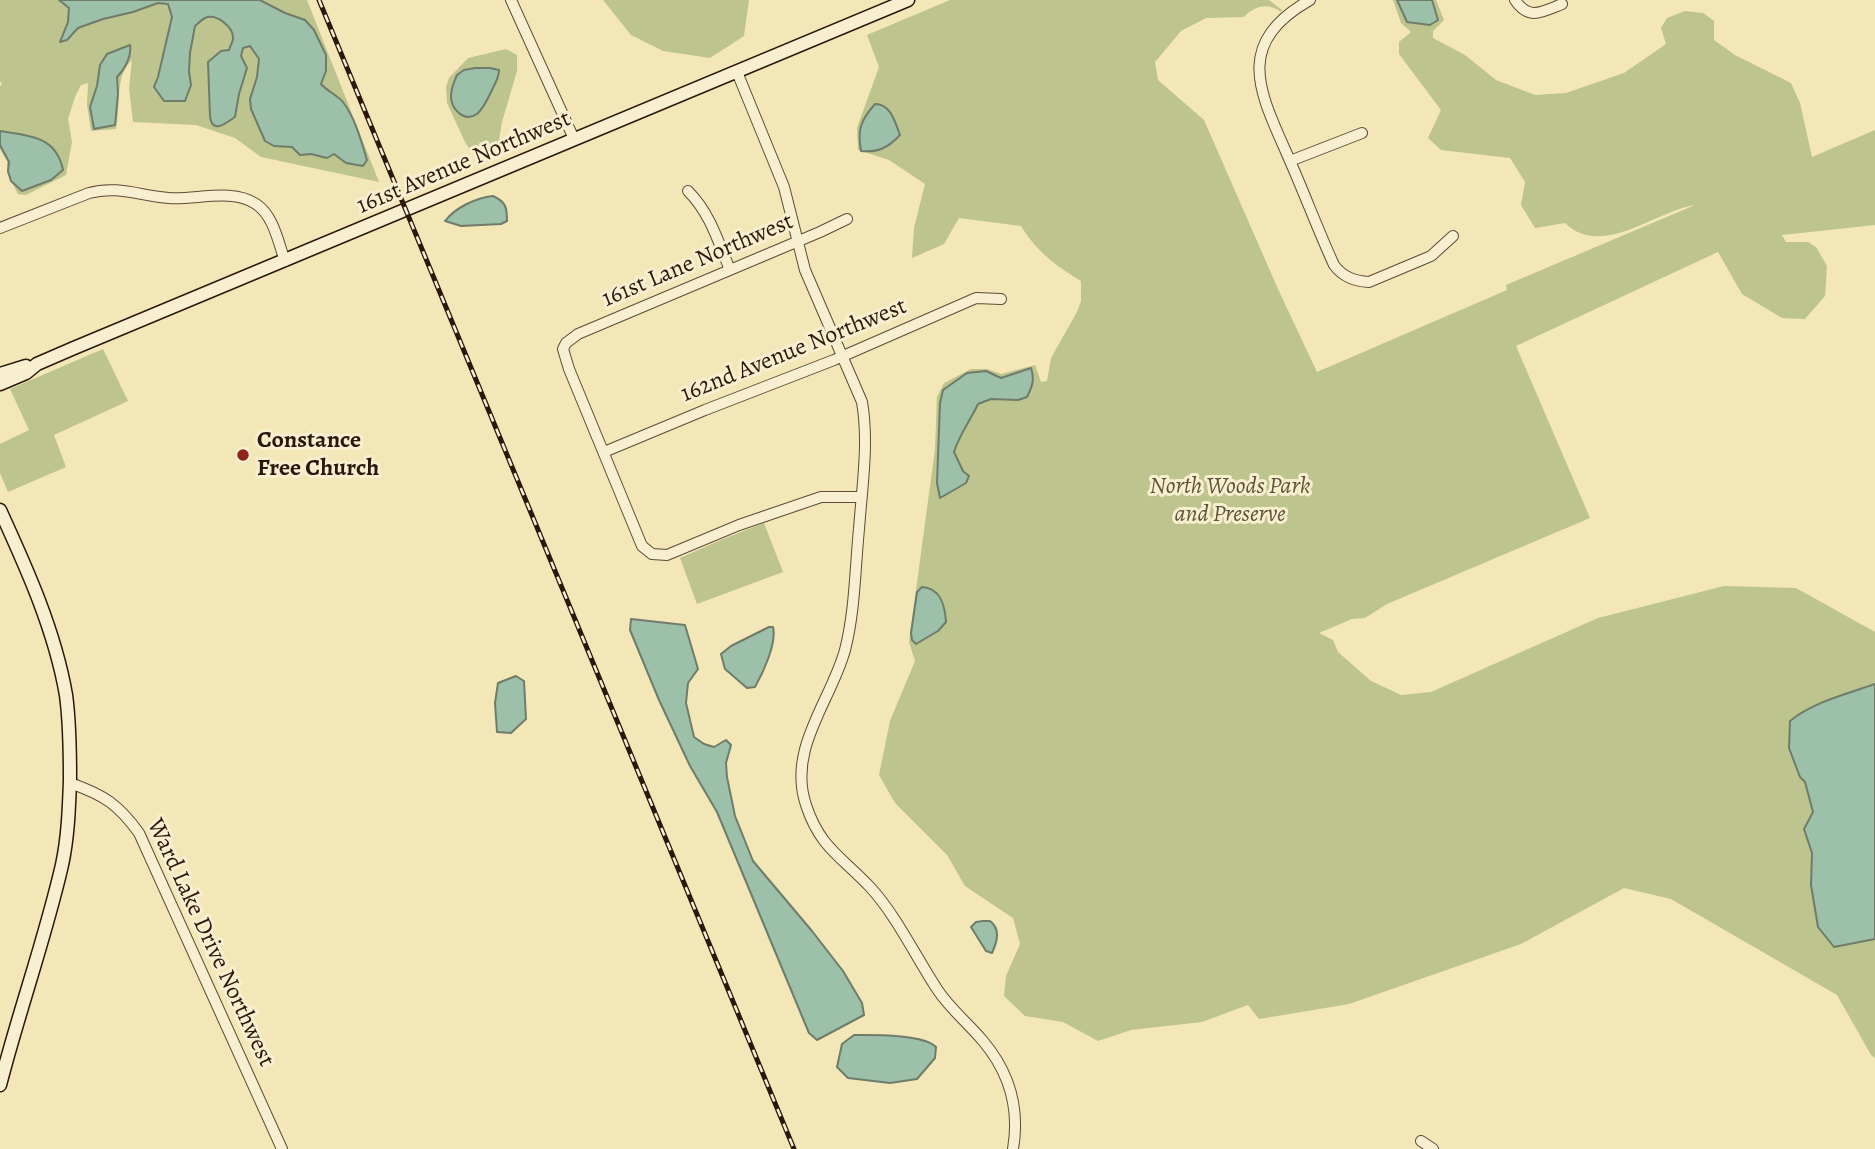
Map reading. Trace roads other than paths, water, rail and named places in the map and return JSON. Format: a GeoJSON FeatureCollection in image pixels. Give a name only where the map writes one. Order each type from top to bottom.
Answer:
{"type":"FeatureCollection","features":[{"type":"Feature","properties":{"kind":"main road","name":"161st Avenue Northwest"},"geometry":{"type":"LineString","coordinates":[[0,374],[20,366],[37,364],[908,0]]}},
{"type":"Feature","properties":{"kind":"main road","name":"161st Avenue Northwest"},"geometry":{"type":"LineString","coordinates":[[0,384],[26,373],[37,364]]}},
{"type":"Feature","properties":{"kind":"main road"},"geometry":{"type":"LineString","coordinates":[[0,510],[40,604],[66,694],[70,783],[69,816],[62,863],[0,1085]]}},
{"type":"Feature","properties":{"kind":"street"},"geometry":{"type":"LineString","coordinates":[[511,0],[574,139]]}},
{"type":"Feature","properties":{"kind":"street"},"geometry":{"type":"LineString","coordinates":[[1310,0],[1275,26],[1266,39],[1259,71],[1261,91],[1334,265],[1340,273],[1349,278],[1369,282],[1431,256],[1453,236]]}},
{"type":"Feature","properties":{"kind":"street"},"geometry":{"type":"LineString","coordinates":[[1515,0],[1529,13],[1541,13],[1562,5]]}},
{"type":"Feature","properties":{"kind":"street"},"geometry":{"type":"LineString","coordinates":[[737,72],[784,187],[804,270],[843,356],[864,413],[865,451],[852,612],[845,650],[804,750],[801,775],[804,802],[814,827],[830,850],[871,888],[942,998],[982,1040],[999,1064],[1015,1107],[1013,1149]]}},
{"type":"Feature","properties":{"kind":"street"},"geometry":{"type":"LineString","coordinates":[[1290,161],[1362,133]]}},
{"type":"Feature","properties":{"kind":"street"},"geometry":{"type":"LineString","coordinates":[[0,228],[102,189],[119,189],[168,198],[224,196],[248,200],[258,205],[273,227],[285,261]]}},
{"type":"Feature","properties":{"kind":"street"},"geometry":{"type":"LineString","coordinates":[[688,191],[708,215],[730,270]]}},
{"type":"Feature","properties":{"kind":"street","name":"161st Lane Northwest"},"geometry":{"type":"LineString","coordinates":[[604,452],[569,369],[563,349],[566,343],[578,334],[847,219]]}},
{"type":"Feature","properties":{"kind":"street","name":"162nd Avenue Northwest"},"geometry":{"type":"LineString","coordinates":[[604,452],[843,356],[976,298],[1001,299]]}},
{"type":"Feature","properties":{"kind":"street"},"geometry":{"type":"LineString","coordinates":[[604,452],[642,547],[652,554],[667,555],[739,525],[821,497],[861,497]]}},
{"type":"Feature","properties":{"kind":"street","name":"Ward Lake Drive Northwest"},"geometry":{"type":"LineString","coordinates":[[70,783],[112,802],[139,833],[282,1149]]}},
{"type":"Feature","properties":{"kind":"street"},"geometry":{"type":"LineString","coordinates":[[1421,1141],[1433,1149]]}},
{"type":"Feature","properties":{"kind":"railway"},"geometry":{"type":"LineString","coordinates":[[319,0],[794,1149]]}},
{"type":"Feature","properties":{"kind":"place","name":"Constance Free Church"},"geometry":{"type":"Point","coordinates":[243,455]}},
{"type":"Feature","properties":{"kind":"park label","name":"North Woods Park and Preserve"},"geometry":{"type":"Point","coordinates":[1230,501]}}]}
